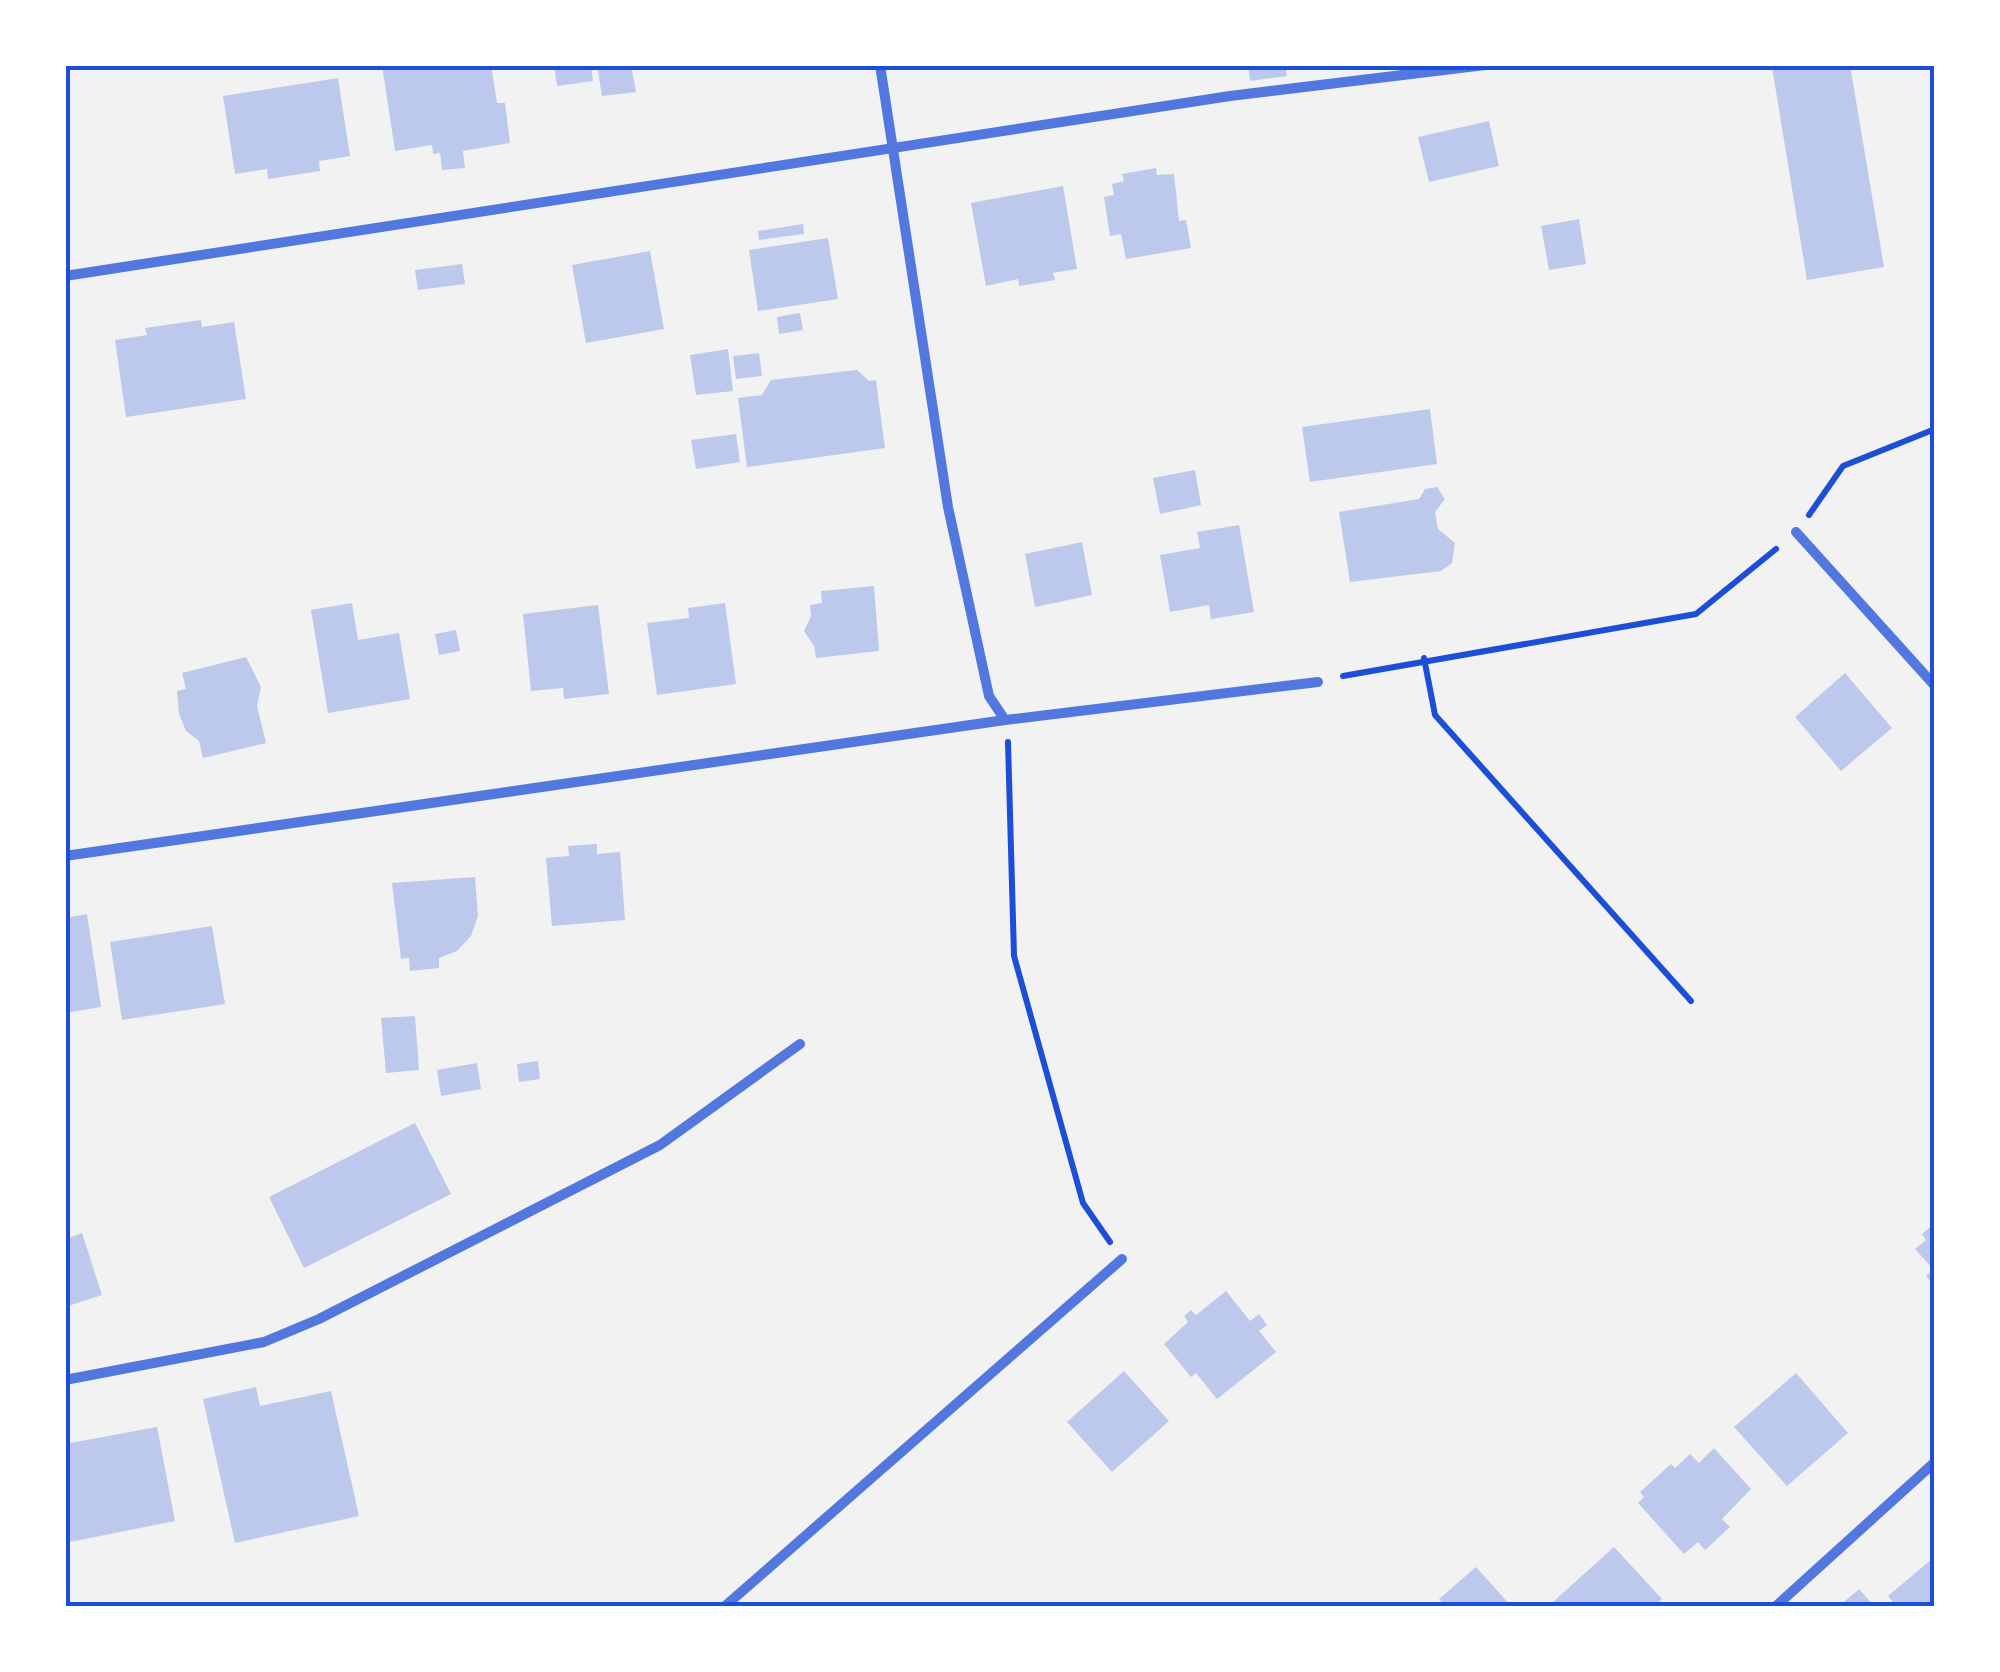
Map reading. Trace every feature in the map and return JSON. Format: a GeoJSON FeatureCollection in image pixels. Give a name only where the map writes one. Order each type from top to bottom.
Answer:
{"type":"FeatureCollection","features":[{"type":"Feature","properties":{"kind":"street"},"geometry":{"type":"LineString","coordinates":[[880,65],[948,507],[989,696],[1005,720]]}},
{"type":"Feature","properties":{"kind":"street"},"geometry":{"type":"LineString","coordinates":[[65,276],[1230,96],[1485,65]]}},
{"type":"Feature","properties":{"kind":"street"},"geometry":{"type":"LineString","coordinates":[[1796,532],[1935,686]]}},
{"type":"Feature","properties":{"kind":"street"},"geometry":{"type":"LineString","coordinates":[[65,856],[1005,720],[1318,682]]}},
{"type":"Feature","properties":{"kind":"street"},"geometry":{"type":"LineString","coordinates":[[65,1380],[264,1342],[319,1319],[660,1144],[800,1044]]}},
{"type":"Feature","properties":{"kind":"street"},"geometry":{"type":"LineString","coordinates":[[724,1607],[1122,1259]]}},
{"type":"Feature","properties":{"kind":"street"},"geometry":{"type":"LineString","coordinates":[[1775,1607],[1935,1462]]}},
{"type":"Feature","properties":{"kind":"path"},"geometry":{"type":"LineString","coordinates":[[1318,682],[1424,658],[1527,640],[1588,636],[1696,614],[1796,532],[1842,466],[1935,429]]}},
{"type":"Feature","properties":{"kind":"path"},"geometry":{"type":"LineString","coordinates":[[1424,658],[1435,715],[1691,1001]]}},
{"type":"Feature","properties":{"kind":"path"},"geometry":{"type":"LineString","coordinates":[[1005,720],[1011,767],[1008,828],[1014,956],[1083,1204],[1122,1259]]}},
{"type":"Feature","properties":{"kind":"building"},"geometry":{"type":"Polygon","coordinates":[[[382,65],[491,65],[497,103],[505,103],[510,143],[463,151],[465,168],[442,170],[440,153],[433,154],[432,145],[395,151],[382,65]]]}},
{"type":"Feature","properties":{"kind":"building"},"geometry":{"type":"Polygon","coordinates":[[[554,65],[591,65],[593,81],[557,86],[554,65]]]}},
{"type":"Feature","properties":{"kind":"building"},"geometry":{"type":"Polygon","coordinates":[[[597,65],[631,65],[636,92],[602,96],[597,65]]]}},
{"type":"Feature","properties":{"kind":"building"},"geometry":{"type":"Polygon","coordinates":[[[1248,65],[1285,65],[1287,76],[1250,81],[1248,65]]]}},
{"type":"Feature","properties":{"kind":"building"},"geometry":{"type":"Polygon","coordinates":[[[1850,65],[1884,267],[1807,280],[1772,67],[1850,65]]]}},
{"type":"Feature","properties":{"kind":"building"},"geometry":{"type":"Polygon","coordinates":[[[338,78],[350,156],[319,161],[320,171],[268,179],[267,169],[235,174],[223,96],[338,78]]]}},
{"type":"Feature","properties":{"kind":"building"},"geometry":{"type":"Polygon","coordinates":[[[1489,121],[1499,166],[1429,182],[1418,137],[1489,121]]]}},
{"type":"Feature","properties":{"kind":"building"},"geometry":{"type":"Polygon","coordinates":[[[1156,168],[1157,175],[1174,174],[1179,221],[1186,220],[1191,248],[1126,259],[1121,234],[1110,236],[1104,197],[1114,195],[1112,184],[1124,181],[1122,174],[1156,168]]]}},
{"type":"Feature","properties":{"kind":"building"},"geometry":{"type":"Polygon","coordinates":[[[1063,186],[1077,269],[1053,273],[1055,280],[1019,286],[1018,279],[986,286],[971,203],[1063,186]]]}},
{"type":"Feature","properties":{"kind":"building"},"geometry":{"type":"Polygon","coordinates":[[[1579,219],[1586,264],[1549,270],[1541,226],[1579,219]]]}},
{"type":"Feature","properties":{"kind":"building"},"geometry":{"type":"Polygon","coordinates":[[[803,224],[804,234],[759,240],[758,231],[803,224]]]}},
{"type":"Feature","properties":{"kind":"building"},"geometry":{"type":"Polygon","coordinates":[[[828,238],[838,299],[758,311],[749,250],[828,238]]]}},
{"type":"Feature","properties":{"kind":"building"},"geometry":{"type":"Polygon","coordinates":[[[650,251],[664,329],[586,343],[572,265],[650,251]]]}},
{"type":"Feature","properties":{"kind":"building"},"geometry":{"type":"Polygon","coordinates":[[[462,264],[465,284],[418,290],[415,270],[462,264]]]}},
{"type":"Feature","properties":{"kind":"building"},"geometry":{"type":"Polygon","coordinates":[[[800,313],[803,330],[779,334],[777,317],[800,313]]]}},
{"type":"Feature","properties":{"kind":"building"},"geometry":{"type":"Polygon","coordinates":[[[201,320],[202,327],[234,322],[246,399],[126,417],[115,340],[147,335],[145,328],[201,320]]]}},
{"type":"Feature","properties":{"kind":"building"},"geometry":{"type":"Polygon","coordinates":[[[728,349],[733,391],[696,395],[690,355],[728,349]]]}},
{"type":"Feature","properties":{"kind":"building"},"geometry":{"type":"Polygon","coordinates":[[[759,353],[762,376],[736,379],[733,356],[759,353]]]}},
{"type":"Feature","properties":{"kind":"building"},"geometry":{"type":"Polygon","coordinates":[[[857,370],[869,381],[876,380],[885,448],[747,467],[738,398],[762,395],[771,380],[857,370]]]}},
{"type":"Feature","properties":{"kind":"building"},"geometry":{"type":"Polygon","coordinates":[[[1430,409],[1437,464],[1310,482],[1302,427],[1430,409]]]}},
{"type":"Feature","properties":{"kind":"building"},"geometry":{"type":"Polygon","coordinates":[[[736,434],[740,462],[696,469],[691,440],[736,434]]]}},
{"type":"Feature","properties":{"kind":"building"},"geometry":{"type":"Polygon","coordinates":[[[1195,470],[1201,505],[1160,514],[1153,478],[1195,470]]]}},
{"type":"Feature","properties":{"kind":"building"},"geometry":{"type":"Polygon","coordinates":[[[1437,487],[1445,499],[1435,512],[1438,529],[1455,543],[1452,563],[1441,571],[1350,582],[1339,512],[1419,499],[1425,489],[1437,487]]]}},
{"type":"Feature","properties":{"kind":"building"},"geometry":{"type":"Polygon","coordinates":[[[1239,525],[1254,612],[1211,619],[1209,605],[1170,612],[1160,555],[1200,548],[1197,532],[1239,525]]]}},
{"type":"Feature","properties":{"kind":"building"},"geometry":{"type":"Polygon","coordinates":[[[1082,542],[1092,595],[1035,607],[1025,554],[1082,542]]]}},
{"type":"Feature","properties":{"kind":"building"},"geometry":{"type":"Polygon","coordinates":[[[874,586],[879,651],[816,658],[814,646],[804,631],[811,616],[810,605],[822,603],[821,591],[874,586]]]}},
{"type":"Feature","properties":{"kind":"building"},"geometry":{"type":"Polygon","coordinates":[[[352,603],[358,640],[399,633],[410,699],[328,713],[311,610],[352,603]]]}},
{"type":"Feature","properties":{"kind":"building"},"geometry":{"type":"Polygon","coordinates":[[[725,603],[736,684],[657,695],[647,623],[689,618],[688,608],[725,603]]]}},
{"type":"Feature","properties":{"kind":"building"},"geometry":{"type":"Polygon","coordinates":[[[598,605],[609,694],[564,699],[563,688],[531,691],[523,614],[598,605]]]}},
{"type":"Feature","properties":{"kind":"building"},"geometry":{"type":"Polygon","coordinates":[[[456,630],[460,651],[439,655],[435,634],[456,630]]]}},
{"type":"Feature","properties":{"kind":"building"},"geometry":{"type":"Polygon","coordinates":[[[246,657],[261,687],[257,706],[266,743],[203,758],[199,741],[186,731],[179,714],[177,691],[186,689],[182,673],[246,657]]]}},
{"type":"Feature","properties":{"kind":"building"},"geometry":{"type":"Polygon","coordinates":[[[1845,673],[1892,728],[1841,771],[1795,717],[1845,673]]]}},
{"type":"Feature","properties":{"kind":"building"},"geometry":{"type":"Polygon","coordinates":[[[597,844],[597,854],[620,852],[625,920],[552,926],[546,858],[569,856],[568,846],[597,844]]]}},
{"type":"Feature","properties":{"kind":"building"},"geometry":{"type":"Polygon","coordinates":[[[475,877],[478,916],[471,936],[457,951],[439,958],[439,968],[410,971],[409,958],[401,959],[392,883],[475,877]]]}},
{"type":"Feature","properties":{"kind":"building"},"geometry":{"type":"Polygon","coordinates":[[[87,914],[101,1007],[65,1013],[65,918],[87,914]]]}},
{"type":"Feature","properties":{"kind":"building"},"geometry":{"type":"Polygon","coordinates":[[[212,926],[225,1004],[122,1020],[110,942],[212,926]]]}},
{"type":"Feature","properties":{"kind":"building"},"geometry":{"type":"Polygon","coordinates":[[[415,1016],[419,1070],[386,1073],[381,1018],[415,1016]]]}},
{"type":"Feature","properties":{"kind":"building"},"geometry":{"type":"Polygon","coordinates":[[[538,1061],[540,1079],[519,1082],[517,1064],[538,1061]]]}},
{"type":"Feature","properties":{"kind":"building"},"geometry":{"type":"Polygon","coordinates":[[[477,1063],[481,1089],[441,1096],[437,1070],[477,1063]]]}},
{"type":"Feature","properties":{"kind":"building"},"geometry":{"type":"Polygon","coordinates":[[[415,1123],[451,1194],[304,1268],[269,1197],[415,1123]]]}},
{"type":"Feature","properties":{"kind":"building"},"geometry":{"type":"Polygon","coordinates":[[[1935,1223],[1935,1287],[1926,1276],[1933,1269],[1915,1249],[1926,1240],[1922,1234],[1935,1223]]]}},
{"type":"Feature","properties":{"kind":"building"},"geometry":{"type":"Polygon","coordinates":[[[82,1233],[102,1295],[65,1307],[65,1239],[82,1233]]]}},
{"type":"Feature","properties":{"kind":"building"},"geometry":{"type":"Polygon","coordinates":[[[1226,1291],[1250,1321],[1259,1314],[1267,1325],[1259,1331],[1276,1352],[1217,1399],[1196,1373],[1191,1377],[1164,1344],[1188,1322],[1184,1316],[1191,1310],[1196,1315],[1226,1291]]]}},
{"type":"Feature","properties":{"kind":"building"},"geometry":{"type":"Polygon","coordinates":[[[1124,1371],[1169,1421],[1112,1472],[1067,1422],[1124,1371]]]}},
{"type":"Feature","properties":{"kind":"building"},"geometry":{"type":"Polygon","coordinates":[[[1796,1373],[1848,1433],[1787,1486],[1734,1427],[1796,1373]]]}},
{"type":"Feature","properties":{"kind":"building"},"geometry":{"type":"Polygon","coordinates":[[[256,1387],[260,1406],[331,1391],[359,1516],[235,1543],[203,1399],[256,1387]]]}},
{"type":"Feature","properties":{"kind":"building"},"geometry":{"type":"Polygon","coordinates":[[[157,1427],[175,1521],[65,1543],[65,1444],[157,1427]]]}},
{"type":"Feature","properties":{"kind":"building"},"geometry":{"type":"Polygon","coordinates":[[[1714,1448],[1751,1489],[1722,1519],[1730,1527],[1705,1550],[1698,1542],[1684,1554],[1638,1503],[1644,1497],[1640,1492],[1671,1464],[1675,1468],[1690,1454],[1699,1463],[1714,1448]]]}},
{"type":"Feature","properties":{"kind":"building"},"geometry":{"type":"Polygon","coordinates":[[[1614,1547],[1662,1599],[1653,1607],[1560,1607],[1554,1601],[1614,1547]]]}},
{"type":"Feature","properties":{"kind":"building"},"geometry":{"type":"Polygon","coordinates":[[[1933,1558],[1935,1607],[1897,1607],[1888,1596],[1933,1558]]]}},
{"type":"Feature","properties":{"kind":"building"},"geometry":{"type":"Polygon","coordinates":[[[1476,1567],[1512,1607],[1447,1607],[1439,1599],[1476,1567]]]}},
{"type":"Feature","properties":{"kind":"building"},"geometry":{"type":"Polygon","coordinates":[[[1859,1589],[1875,1607],[1838,1607],[1859,1589]]]}}]}
